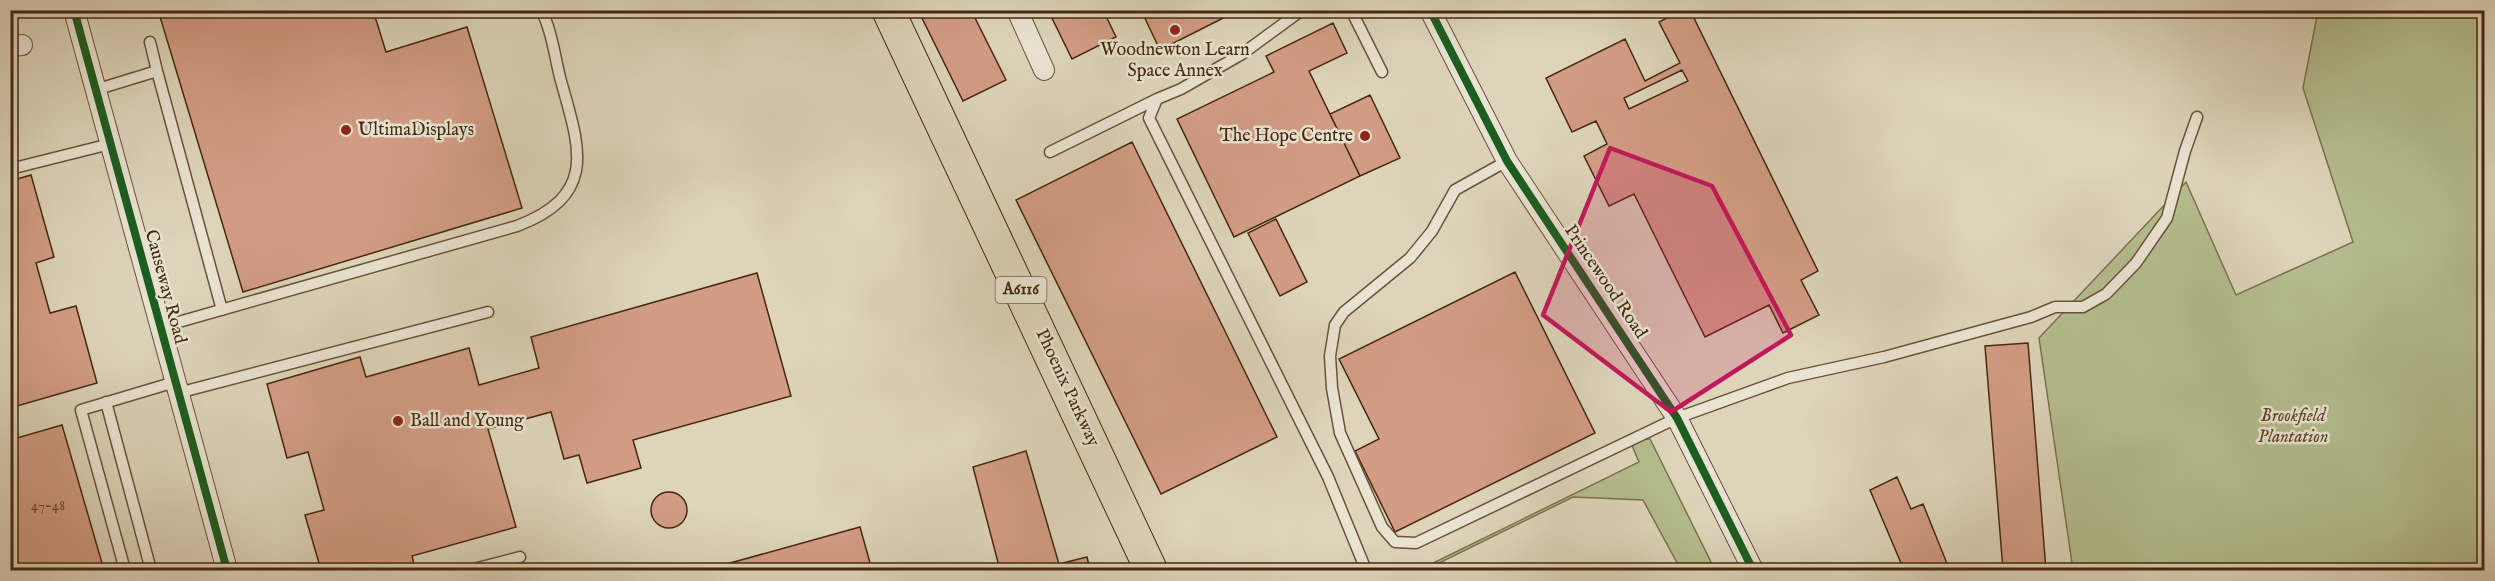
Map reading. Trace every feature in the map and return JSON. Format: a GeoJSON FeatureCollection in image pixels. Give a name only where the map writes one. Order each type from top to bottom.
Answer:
{"type":"FeatureCollection","features":[{"type":"Feature","properties":{"kind":"main road","name":"Phoenix Parkway"},"geometry":{"type":"LineString","coordinates":[[888,10],[1151,570]]}},
{"type":"Feature","properties":{"kind":"street","name":"Causeway Road"},"geometry":{"type":"LineString","coordinates":[[74,10],[227,570]]}},
{"type":"Feature","properties":{"kind":"street"},"geometry":{"type":"LineString","coordinates":[[1017,10],[1044,70]]}},
{"type":"Feature","properties":{"kind":"street","name":"Princewood Road"},"geometry":{"type":"LineString","coordinates":[[1430,10],[1507,161],[1677,418],[1753,570]]}},
{"type":"Feature","properties":{"kind":"lane"},"geometry":{"type":"LineString","coordinates":[[161,327],[516,226],[544,216],[566,195],[578,171],[577,139],[541,10]]}},
{"type":"Feature","properties":{"kind":"lane"},"geometry":{"type":"LineString","coordinates":[[1050,152],[1181,88],[1242,54],[1302,10]]}},
{"type":"Feature","properties":{"kind":"lane"},"geometry":{"type":"LineString","coordinates":[[1351,10],[1382,72]]}},
{"type":"Feature","properties":{"kind":"lane"},"geometry":{"type":"LineString","coordinates":[[150,42],[222,310]]}},
{"type":"Feature","properties":{"kind":"lane"},"geometry":{"type":"LineString","coordinates":[[95,90],[157,71]]}},
{"type":"Feature","properties":{"kind":"lane"},"geometry":{"type":"LineString","coordinates":[[1157,99],[1149,118],[1328,477],[1366,570]]}},
{"type":"Feature","properties":{"kind":"lane"},"geometry":{"type":"LineString","coordinates":[[1507,161],[1455,190],[1432,231],[1410,258],[1344,312],[1335,325],[1330,356],[1332,388],[1341,433],[1388,536],[1395,542],[1416,543],[1677,418],[1788,378],[1884,357],[2031,317],[2055,307],[2083,306],[2106,294],[2136,263],[2168,218],[2185,151],[2197,117]]}},
{"type":"Feature","properties":{"kind":"lane"},"geometry":{"type":"LineString","coordinates":[[10,169],[110,144]]}},
{"type":"Feature","properties":{"kind":"lane"},"geometry":{"type":"LineString","coordinates":[[125,570],[81,410],[106,402],[488,312]]}},
{"type":"Feature","properties":{"kind":"lane"},"geometry":{"type":"LineString","coordinates":[[106,402],[151,570]]}},
{"type":"Feature","properties":{"kind":"lane"},"geometry":{"type":"LineString","coordinates":[[470,570],[520,557]]}},
{"type":"Feature","properties":{"kind":"highlighted area"},"geometry":{"type":"Polygon","coordinates":[[[1610,148],[1712,186],[1791,335],[1671,412],[1543,315],[1610,148]]]}},
{"type":"Feature","properties":{"kind":"green space","name":"Brookfield Plantation"},"geometry":{"type":"Polygon","coordinates":[[[2318,11],[2484,11],[2484,570],[2073,570],[2039,338],[2186,182],[2236,295],[2353,242],[2303,88],[2318,11]]]}},
{"type":"Feature","properties":{"kind":"green space"},"geometry":{"type":"Polygon","coordinates":[[[1639,439],[1650,439],[1715,570],[1681,570],[1643,500],[1573,497],[1425,570],[1419,570],[1639,462],[1631,443],[1639,439]]]}},
{"type":"Feature","properties":{"kind":"building","name":"UltimaDisplays"},"geometry":{"type":"Polygon","coordinates":[[[158,10],[373,10],[386,52],[467,27],[522,208],[243,292],[158,10]]]}},
{"type":"Feature","properties":{"kind":"building"},"geometry":{"type":"Polygon","coordinates":[[[918,10],[971,10],[1006,80],[963,101],[918,10]]]}},
{"type":"Feature","properties":{"kind":"building"},"geometry":{"type":"Polygon","coordinates":[[[1048,10],[1103,10],[1116,37],[1072,59],[1048,10]]]}},
{"type":"Feature","properties":{"kind":"building","name":"Woodnewton Learn Space Annex"},"geometry":{"type":"Polygon","coordinates":[[[1141,10],[1239,10],[1160,50],[1141,10]]]}},
{"type":"Feature","properties":{"kind":"building"},"geometry":{"type":"Polygon","coordinates":[[[1683,10],[1690,10],[1818,271],[1801,280],[1819,315],[1783,333],[1769,305],[1705,337],[1634,194],[1609,206],[1584,156],[1607,144],[1596,121],[1572,132],[1546,78],[1625,39],[1645,81],[1680,63],[1659,22],[1683,10]],[[1682,70],[1624,98],[1629,109],[1688,81],[1682,70]]]}},
{"type":"Feature","properties":{"kind":"building"},"geometry":{"type":"Polygon","coordinates":[[[1333,23],[1347,53],[1309,71],[1360,176],[1234,237],[1177,119],[1274,72],[1266,56],[1333,23]]]}},
{"type":"Feature","properties":{"kind":"building","name":"The Hope Centre"},"geometry":{"type":"Polygon","coordinates":[[[1370,95],[1400,158],[1360,176],[1330,114],[1370,95]]]}},
{"type":"Feature","properties":{"kind":"building"},"geometry":{"type":"Polygon","coordinates":[[[1132,142],[1277,437],[1161,494],[1016,200],[1132,142]]]}},
{"type":"Feature","properties":{"kind":"building"},"geometry":{"type":"Polygon","coordinates":[[[31,175],[54,257],[36,263],[50,313],[76,306],[97,383],[10,408],[10,181],[31,175]]]}},
{"type":"Feature","properties":{"kind":"building"},"geometry":{"type":"Polygon","coordinates":[[[1276,219],[1307,282],[1280,296],[1248,233],[1276,219]]]}},
{"type":"Feature","properties":{"kind":"building"},"geometry":{"type":"Polygon","coordinates":[[[1515,272],[1595,433],[1395,532],[1355,451],[1379,439],[1339,359],[1515,272]]]}},
{"type":"Feature","properties":{"kind":"building","name":"Ball and Young"},"geometry":{"type":"Polygon","coordinates":[[[757,273],[791,396],[633,440],[641,468],[587,483],[579,455],[564,459],[551,412],[488,429],[516,527],[412,556],[415,569],[321,570],[305,515],[324,510],[308,452],[287,458],[267,384],[360,357],[366,377],[469,348],[479,385],[539,368],[531,337],[757,273]]]}},
{"type":"Feature","properties":{"kind":"building"},"geometry":{"type":"Polygon","coordinates":[[[2028,343],[2046,570],[2003,570],[1985,346],[2028,343]]]}},
{"type":"Feature","properties":{"kind":"building"},"geometry":{"type":"Polygon","coordinates":[[[62,425],[104,570],[10,570],[10,440],[62,425]]]}},
{"type":"Feature","properties":{"kind":"building"},"geometry":{"type":"Polygon","coordinates":[[[1026,451],[1059,564],[1087,557],[1090,570],[1000,570],[973,467],[1026,451]]]}},
{"type":"Feature","properties":{"kind":"building"},"geometry":{"type":"Polygon","coordinates":[[[1897,477],[1911,509],[1923,504],[1948,566],[1934,570],[1904,570],[1870,490],[1897,477]]]}},
{"type":"Feature","properties":{"kind":"building"},"geometry":{"type":"Polygon","coordinates":[[[669,492],[682,497],[687,510],[682,523],[669,528],[656,523],[651,510],[656,497],[669,492]]]}},
{"type":"Feature","properties":{"kind":"building"},"geometry":{"type":"Polygon","coordinates":[[[860,527],[872,570],[705,570],[860,527]]]}},
{"type":"Feature","properties":{"kind":"cycle path"},"geometry":{"type":"LineString","coordinates":[[74,10],[227,570]]}},
{"type":"Feature","properties":{"kind":"cycle path"},"geometry":{"type":"LineString","coordinates":[[1430,10],[1507,161],[1677,418],[1753,570]]}},
{"type":"Feature","properties":{"kind":"place","name":"Woodnewton Learn Space Annex"},"geometry":{"type":"Point","coordinates":[1175,30]}},
{"type":"Feature","properties":{"kind":"place","name":"UltimaDisplays"},"geometry":{"type":"Point","coordinates":[346,130]}},
{"type":"Feature","properties":{"kind":"place","name":"The Hope Centre"},"geometry":{"type":"Point","coordinates":[1365,136]}},
{"type":"Feature","properties":{"kind":"place","name":"Ball and Young"},"geometry":{"type":"Point","coordinates":[398,421]}}]}
